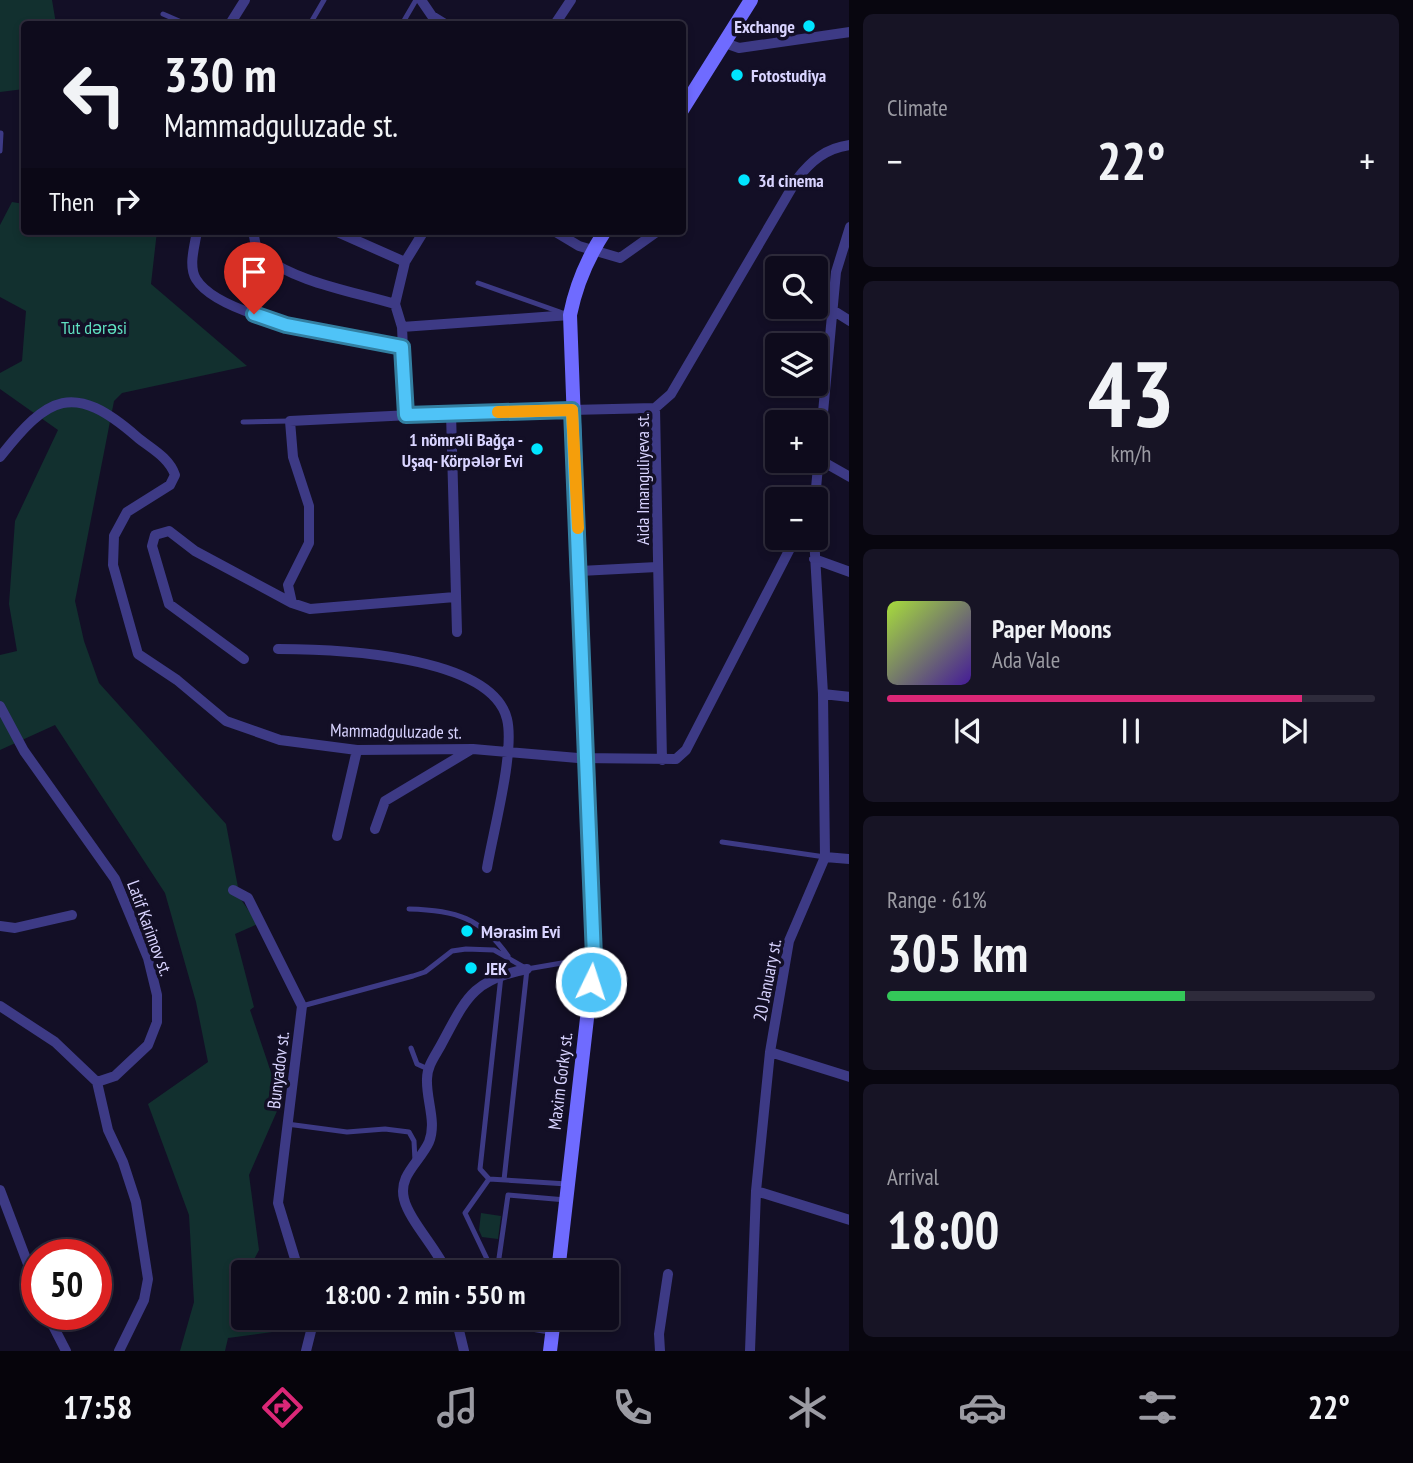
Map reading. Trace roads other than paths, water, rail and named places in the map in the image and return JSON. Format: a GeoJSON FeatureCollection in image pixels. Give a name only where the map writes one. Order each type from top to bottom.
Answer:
{"type":"FeatureCollection","features":[{"type":"Feature","properties":{"kind":"main road"},"geometry":{"type":"LineString","coordinates":[[686,105],[732,46],[751,0]]}},
{"type":"Feature","properties":{"kind":"main road","name":"Maxim Gorky st."},"geometry":{"type":"LineString","coordinates":[[559,1260],[594,957],[589,758],[570,315],[574,292],[601,235]]}},
{"type":"Feature","properties":{"kind":"main road"},"geometry":{"type":"LineString","coordinates":[[551,1351],[553,1330]]}},
{"type":"Feature","properties":{"kind":"street"},"geometry":{"type":"LineString","coordinates":[[232,21],[244,0]]}},
{"type":"Feature","properties":{"kind":"street"},"geometry":{"type":"LineString","coordinates":[[419,0],[432,16],[440,21]]}},
{"type":"Feature","properties":{"kind":"street"},"geometry":{"type":"LineString","coordinates":[[557,21],[572,0]]}},
{"type":"Feature","properties":{"kind":"street"},"geometry":{"type":"LineString","coordinates":[[732,46],[849,32]]}},
{"type":"Feature","properties":{"kind":"street","name":"Aida Imanguliyeva st."},"geometry":{"type":"LineString","coordinates":[[662,760],[655,408],[671,394],[802,173],[833,147],[849,145]]}},
{"type":"Feature","properties":{"kind":"street"},"geometry":{"type":"LineString","coordinates":[[825,410],[836,272],[849,226]]}},
{"type":"Feature","properties":{"kind":"street"},"geometry":{"type":"LineString","coordinates":[[196,235],[192,266],[196,279],[221,299],[286,325],[402,347]]}},
{"type":"Feature","properties":{"kind":"street"},"geometry":{"type":"LineString","coordinates":[[254,235],[257,252],[267,260],[326,283],[395,304]]}},
{"type":"Feature","properties":{"kind":"street"},"geometry":{"type":"LineString","coordinates":[[344,235],[405,262]]}},
{"type":"Feature","properties":{"kind":"street"},"geometry":{"type":"LineString","coordinates":[[406,415],[402,327],[395,304],[405,262],[422,235]]}},
{"type":"Feature","properties":{"kind":"street"},"geometry":{"type":"LineString","coordinates":[[562,235],[592,250],[620,258],[652,235]]}},
{"type":"Feature","properties":{"kind":"street"},"geometry":{"type":"LineString","coordinates":[[834,311],[849,321]]}},
{"type":"Feature","properties":{"kind":"street"},"geometry":{"type":"LineString","coordinates":[[402,327],[570,315]]}},
{"type":"Feature","properties":{"kind":"street","name":"Mammadguluzade st."},"geometry":{"type":"LineString","coordinates":[[0,457],[28,423],[44,410],[68,400],[80,401],[119,421],[168,462],[175,475],[170,485],[127,512],[114,536],[113,565],[138,654],[177,680],[226,721],[280,740],[357,750],[472,748],[589,758]]}},
{"type":"Feature","properties":{"kind":"street"},"geometry":{"type":"LineString","coordinates":[[292,603],[288,585],[309,543],[309,506],[293,457],[290,421],[451,413],[655,408]]}},
{"type":"Feature","properties":{"kind":"street"},"geometry":{"type":"LineString","coordinates":[[451,413],[457,632]]}},
{"type":"Feature","properties":{"kind":"street"},"geometry":{"type":"LineString","coordinates":[[828,465],[849,477]]}},
{"type":"Feature","properties":{"kind":"street"},"geometry":{"type":"LineString","coordinates":[[244,659],[169,604],[152,546],[155,535],[169,531],[176,534],[195,551],[292,603],[310,608],[455,597]]}},
{"type":"Feature","properties":{"kind":"street"},"geometry":{"type":"LineString","coordinates":[[589,758],[676,759],[686,750],[789,550]]}},
{"type":"Feature","properties":{"kind":"street","name":"20 January st."},"geometry":{"type":"LineString","coordinates":[[750,1351],[756,1191],[770,1052],[789,942],[825,857],[823,694],[814,550]]}},
{"type":"Feature","properties":{"kind":"street"},"geometry":{"type":"LineString","coordinates":[[814,559],[849,572]]}},
{"type":"Feature","properties":{"kind":"street"},"geometry":{"type":"LineString","coordinates":[[580,571],[657,567]]}},
{"type":"Feature","properties":{"kind":"street"},"geometry":{"type":"LineString","coordinates":[[278,649],[343,649],[462,673],[495,698],[507,719],[507,750],[487,868]]}},
{"type":"Feature","properties":{"kind":"street"},"geometry":{"type":"LineString","coordinates":[[823,694],[849,697]]}},
{"type":"Feature","properties":{"kind":"street","name":"Latif Karimov st."},"geometry":{"type":"LineString","coordinates":[[0,706],[24,751],[115,879],[148,958],[154,983],[157,1022],[148,1045],[115,1076],[97,1082]]}},
{"type":"Feature","properties":{"kind":"street"},"geometry":{"type":"LineString","coordinates":[[375,829],[385,801],[472,748]]}},
{"type":"Feature","properties":{"kind":"street"},"geometry":{"type":"LineString","coordinates":[[337,836],[357,750]]}},
{"type":"Feature","properties":{"kind":"street"},"geometry":{"type":"LineString","coordinates":[[825,857],[849,859]]}},
{"type":"Feature","properties":{"kind":"street"},"geometry":{"type":"LineString","coordinates":[[233,890],[248,898],[302,1006]]}},
{"type":"Feature","properties":{"kind":"street"},"geometry":{"type":"LineString","coordinates":[[0,926],[15,928],[72,915]]}},
{"type":"Feature","properties":{"kind":"street"},"geometry":{"type":"LineString","coordinates":[[440,1260],[404,1200],[405,1180],[429,1141],[432,1118],[428,1069],[456,1012],[475,990],[501,974],[527,969]]}},
{"type":"Feature","properties":{"kind":"street"},"geometry":{"type":"LineString","coordinates":[[0,1006],[55,1041],[97,1082],[108,1130],[123,1162],[136,1202],[148,1279],[144,1300],[119,1351]]}},
{"type":"Feature","properties":{"kind":"street","name":"Bunyadov st."},"geometry":{"type":"LineString","coordinates":[[295,1260],[278,1203],[302,1006]]}},
{"type":"Feature","properties":{"kind":"street"},"geometry":{"type":"LineString","coordinates":[[770,1052],[849,1077]]}},
{"type":"Feature","properties":{"kind":"street"},"geometry":{"type":"LineString","coordinates":[[0,1191],[21,1246]]}},
{"type":"Feature","properties":{"kind":"street"},"geometry":{"type":"LineString","coordinates":[[756,1191],[849,1220]]}},
{"type":"Feature","properties":{"kind":"street"},"geometry":{"type":"LineString","coordinates":[[660,1351],[659,1334],[668,1274]]}},
{"type":"Feature","properties":{"kind":"street"},"geometry":{"type":"LineString","coordinates":[[55,1330],[66,1351]]}},
{"type":"Feature","properties":{"kind":"street"},"geometry":{"type":"LineString","coordinates":[[306,1351],[311,1330]]}},
{"type":"Feature","properties":{"kind":"street"},"geometry":{"type":"LineString","coordinates":[[459,1330],[463,1350]]}},
{"type":"Feature","properties":{"kind":"lane"},"geometry":{"type":"LineString","coordinates":[[312,21],[324,0]]}},
{"type":"Feature","properties":{"kind":"lane"},"geometry":{"type":"LineString","coordinates":[[404,21],[419,0]]}},
{"type":"Feature","properties":{"kind":"lane"},"geometry":{"type":"LineString","coordinates":[[163,14],[179,21]]}},
{"type":"Feature","properties":{"kind":"lane"},"geometry":{"type":"LineString","coordinates":[[0,151],[1,133]]}},
{"type":"Feature","properties":{"kind":"lane"},"geometry":{"type":"LineString","coordinates":[[478,283],[570,315]]}},
{"type":"Feature","properties":{"kind":"lane"},"geometry":{"type":"LineString","coordinates":[[243,422],[290,421]]}},
{"type":"Feature","properties":{"kind":"lane"},"geometry":{"type":"LineString","coordinates":[[722,842],[825,857]]}},
{"type":"Feature","properties":{"kind":"lane"},"geometry":{"type":"LineString","coordinates":[[409,909],[447,912],[482,925],[510,959]]}},
{"type":"Feature","properties":{"kind":"lane"},"geometry":{"type":"LineString","coordinates":[[302,1006],[425,972],[452,951],[494,950],[527,969],[594,957]]}},
{"type":"Feature","properties":{"kind":"lane"},"geometry":{"type":"LineString","coordinates":[[504,1180],[527,969]]}},
{"type":"Feature","properties":{"kind":"lane"},"geometry":{"type":"LineString","coordinates":[[501,974],[480,1169],[489,1179],[567,1184]]}},
{"type":"Feature","properties":{"kind":"lane"},"geometry":{"type":"LineString","coordinates":[[411,1048],[416,1064],[428,1069]]}},
{"type":"Feature","properties":{"kind":"lane"},"geometry":{"type":"LineString","coordinates":[[287,1124],[347,1132],[385,1129],[409,1132],[414,1141],[415,1163]]}},
{"type":"Feature","properties":{"kind":"lane"},"geometry":{"type":"LineString","coordinates":[[486,1260],[466,1213],[489,1179]]}},
{"type":"Feature","properties":{"kind":"lane"},"geometry":{"type":"LineString","coordinates":[[499,1260],[508,1195],[566,1200]]}},
{"type":"Feature","properties":{"kind":"place","name":"Exchange"},"geometry":{"type":"Point","coordinates":[809,26]}},
{"type":"Feature","properties":{"kind":"place","name":"Fotostudiya"},"geometry":{"type":"Point","coordinates":[737,75]}},
{"type":"Feature","properties":{"kind":"place","name":"3d cinema"},"geometry":{"type":"Point","coordinates":[744,180]}},
{"type":"Feature","properties":{"kind":"place","name":"1 nömrəli Bağça - Uşaq- Körpələr Evi"},"geometry":{"type":"Point","coordinates":[537,449]}},
{"type":"Feature","properties":{"kind":"place","name":"Mərasim Evi"},"geometry":{"type":"Point","coordinates":[467,931]}},
{"type":"Feature","properties":{"kind":"place","name":"JEK"},"geometry":{"type":"Point","coordinates":[471,968]}},
{"type":"Feature","properties":{"kind":"park label","name":"Tut dərəsi"},"geometry":{"type":"Point","coordinates":[94,327]}}]}
